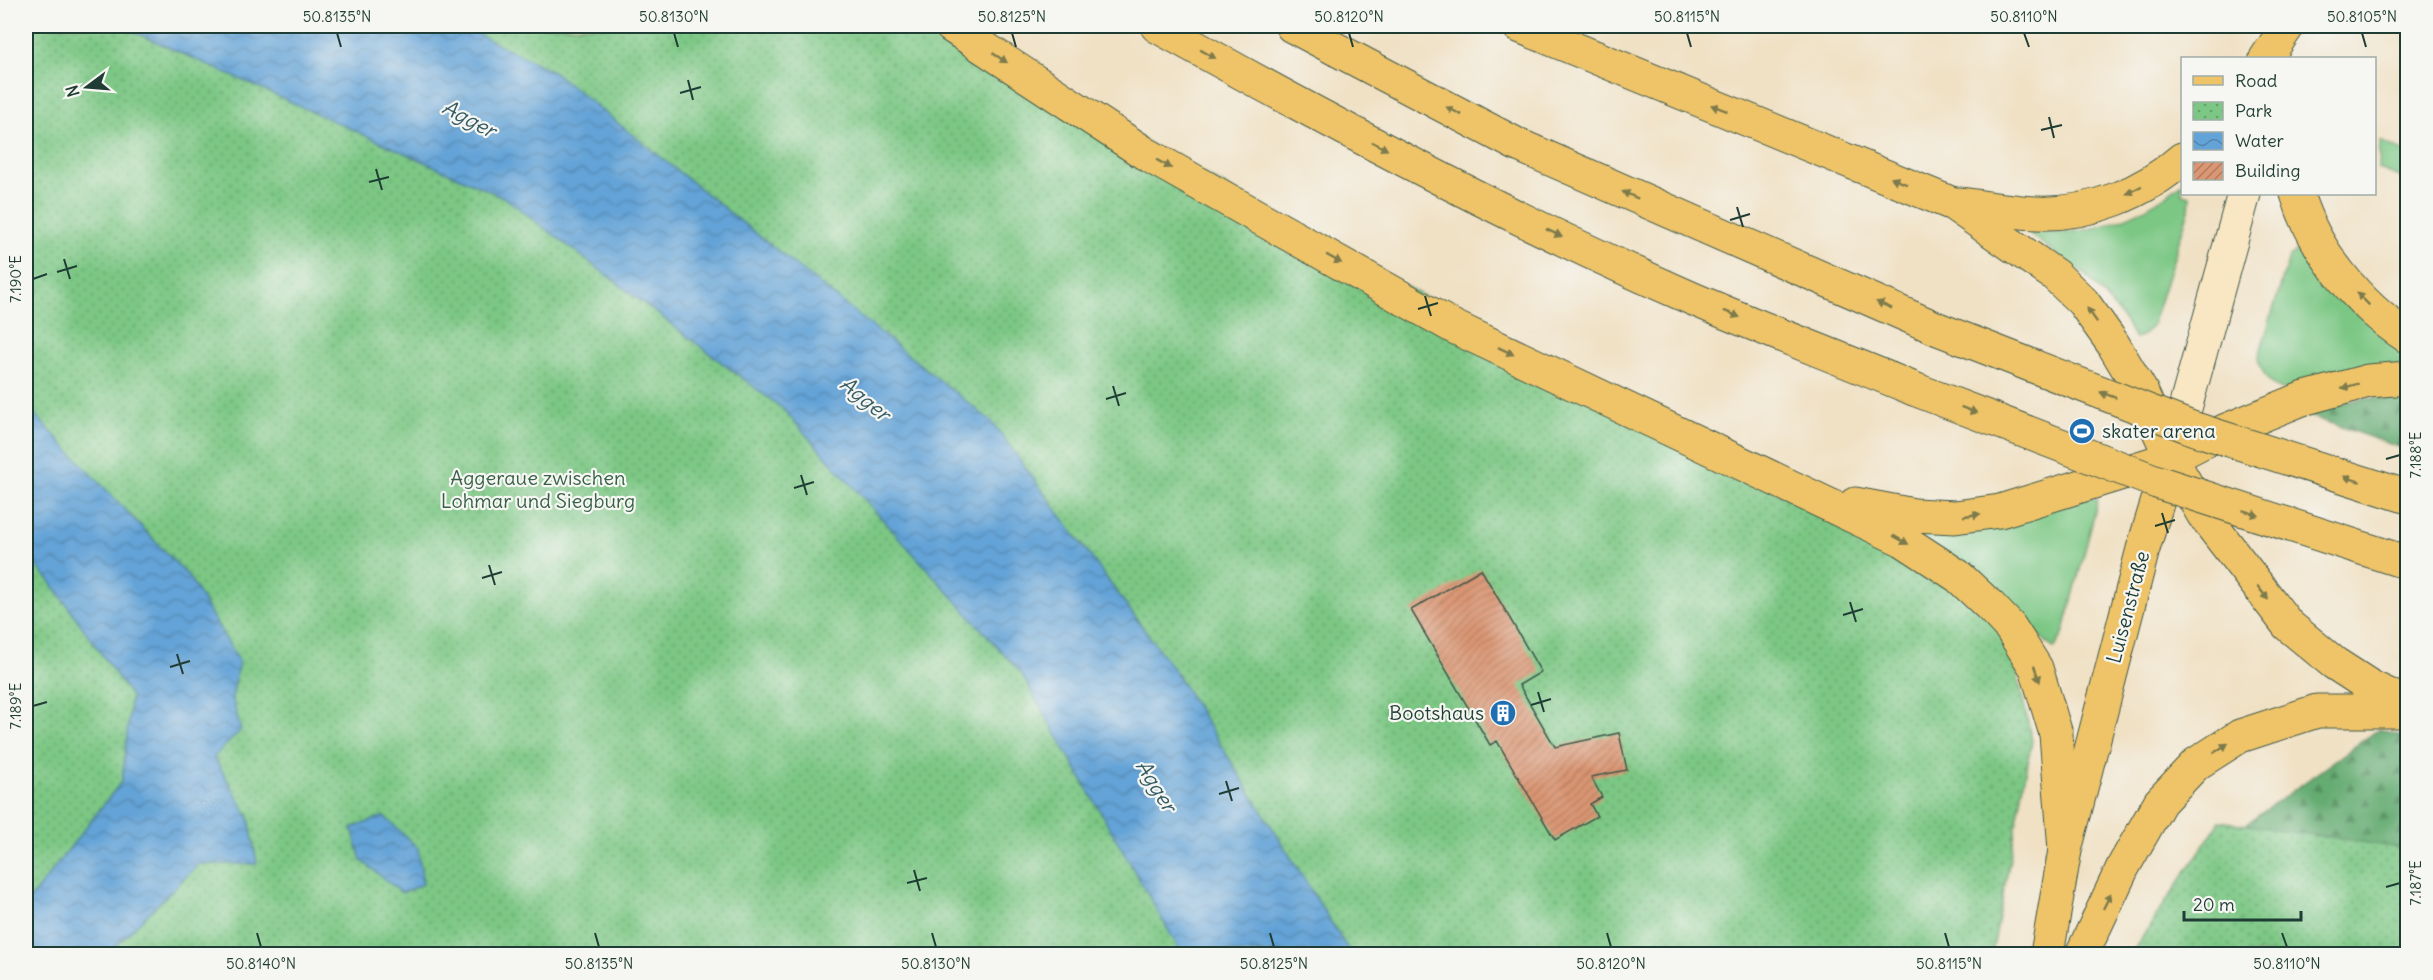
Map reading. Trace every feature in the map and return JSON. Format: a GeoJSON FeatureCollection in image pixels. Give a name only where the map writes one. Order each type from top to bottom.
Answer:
{"type":"FeatureCollection","features":[{"type":"Feature","properties":{"kind":"main road"},"geometry":{"type":"LineString","coordinates":[[951,26],[1146,154],[1454,327],[1903,540],[1958,576],[2010,627],[2036,668],[2056,734],[2065,850]]}},
{"type":"Feature","properties":{"kind":"main road"},"geometry":{"type":"LineString","coordinates":[[1157,26],[1291,100],[1497,206],[1691,298],[1914,389],[2157,482],[2408,563]]}},
{"type":"Feature","properties":{"kind":"main road"},"geometry":{"type":"LineString","coordinates":[[1292,26],[1516,144],[1938,329],[2192,428],[2408,497]]}},
{"type":"Feature","properties":{"kind":"main road"},"geometry":{"type":"LineString","coordinates":[[1519,26],[1953,204],[2055,275],[2083,302],[2113,344],[2140,391],[2171,458],[2203,514],[2288,625],[2334,663],[2371,687],[2408,704]]}},
{"type":"Feature","properties":{"kind":"main road"},"geometry":{"type":"LineString","coordinates":[[2267,57],[2287,26]]}},
{"type":"Feature","properties":{"kind":"main road"},"geometry":{"type":"LineString","coordinates":[[2280,57],[2287,26]]}},
{"type":"Feature","properties":{"kind":"main road"},"geometry":{"type":"LineString","coordinates":[[1953,204],[2038,213],[2081,210],[2135,190],[2166,174],[2181,160]]}},
{"type":"Feature","properties":{"kind":"main road","name":"Luisenstraße"},"geometry":{"type":"LineString","coordinates":[[2048,954],[2065,850],[2143,549],[2171,458],[2244,195]]}},
{"type":"Feature","properties":{"kind":"main road"},"geometry":{"type":"LineString","coordinates":[[2297,195],[2323,250],[2360,297],[2408,337]]}},
{"type":"Feature","properties":{"kind":"main road"},"geometry":{"type":"LineString","coordinates":[[1811,496],[1914,515],[1955,517],[2000,511],[2171,458],[2224,431],[2302,399],[2368,381],[2408,378]]}},
{"type":"Feature","properties":{"kind":"main road"},"geometry":{"type":"LineString","coordinates":[[2082,954],[2123,867],[2160,802],[2196,764],[2240,736],[2317,711],[2408,711]]}},
{"type":"Feature","properties":{"kind":"green space","name":"Aggeraue zwischen Lohmar und Siegburg"},"geometry":{"type":"Polygon","coordinates":[[[26,26],[938,26],[1739,472],[1980,599],[2015,663],[2032,741],[1992,954],[26,954],[26,26]]]}},
{"type":"Feature","properties":{"kind":"green space"},"geometry":{"type":"Polygon","coordinates":[[[2380,141],[2407,153],[2407,180],[2379,169],[2380,141]]]}},
{"type":"Feature","properties":{"kind":"green space"},"geometry":{"type":"Polygon","coordinates":[[[2181,184],[2181,195],[2190,196],[2189,210],[2152,326],[2145,334],[2135,339],[2121,316],[2088,277],[2024,230],[2045,233],[2066,232],[2108,224],[2128,217],[2165,196],[2181,184]]]}},
{"type":"Feature","properties":{"kind":"green space"},"geometry":{"type":"Polygon","coordinates":[[[2302,246],[2408,353],[2407,364],[2283,390],[2270,382],[2258,359],[2289,258],[2302,246]]]}},
{"type":"Feature","properties":{"kind":"green space"},"geometry":{"type":"Polygon","coordinates":[[[2407,394],[2407,450],[2307,415],[2349,401],[2407,394]]]}},
{"type":"Feature","properties":{"kind":"green space"},"geometry":{"type":"Polygon","coordinates":[[[2088,496],[2098,500],[2063,635],[2054,649],[2005,597],[1918,534],[1952,533],[2088,496]]]}},
{"type":"Feature","properties":{"kind":"green space"},"geometry":{"type":"Polygon","coordinates":[[[2379,729],[2407,738],[2407,874],[2234,833],[2379,729]]]}},
{"type":"Feature","properties":{"kind":"green space"},"geometry":{"type":"Polygon","coordinates":[[[2220,821],[2407,849],[2407,954],[2131,954],[2220,821]]]}},
{"type":"Feature","properties":{"kind":"water","name":"Agger"},"geometry":{"type":"Polygon","coordinates":[[[121,26],[462,26],[554,72],[992,422],[1174,670],[1351,954],[1182,954],[1021,673],[783,409],[505,198],[121,26]]]}},
{"type":"Feature","properties":{"kind":"water"},"geometry":{"type":"Polygon","coordinates":[[[26,405],[189,577],[239,661],[232,698],[241,730],[214,757],[249,817],[257,864],[199,864],[107,954],[26,954],[26,904],[122,781],[131,696],[50,581],[26,555],[26,405]]]}},
{"type":"Feature","properties":{"kind":"water"},"geometry":{"type":"Polygon","coordinates":[[[384,816],[418,848],[423,884],[402,893],[361,860],[352,828],[384,816]]]}},
{"type":"Feature","properties":{"kind":"building","name":"Bootshaus"},"geometry":{"type":"Polygon","coordinates":[[[1481,569],[1541,672],[1519,685],[1555,747],[1619,733],[1627,770],[1591,777],[1602,797],[1590,804],[1597,816],[1555,840],[1497,741],[1490,745],[1411,610],[1481,569]]]}},
{"type":"Feature","properties":{"kind":"place","name":"skater arena"},"geometry":{"type":"Point","coordinates":[2082,431]}},
{"type":"Feature","properties":{"kind":"place","name":"Bootshaus"},"geometry":{"type":"Point","coordinates":[1503,713]}}]}
